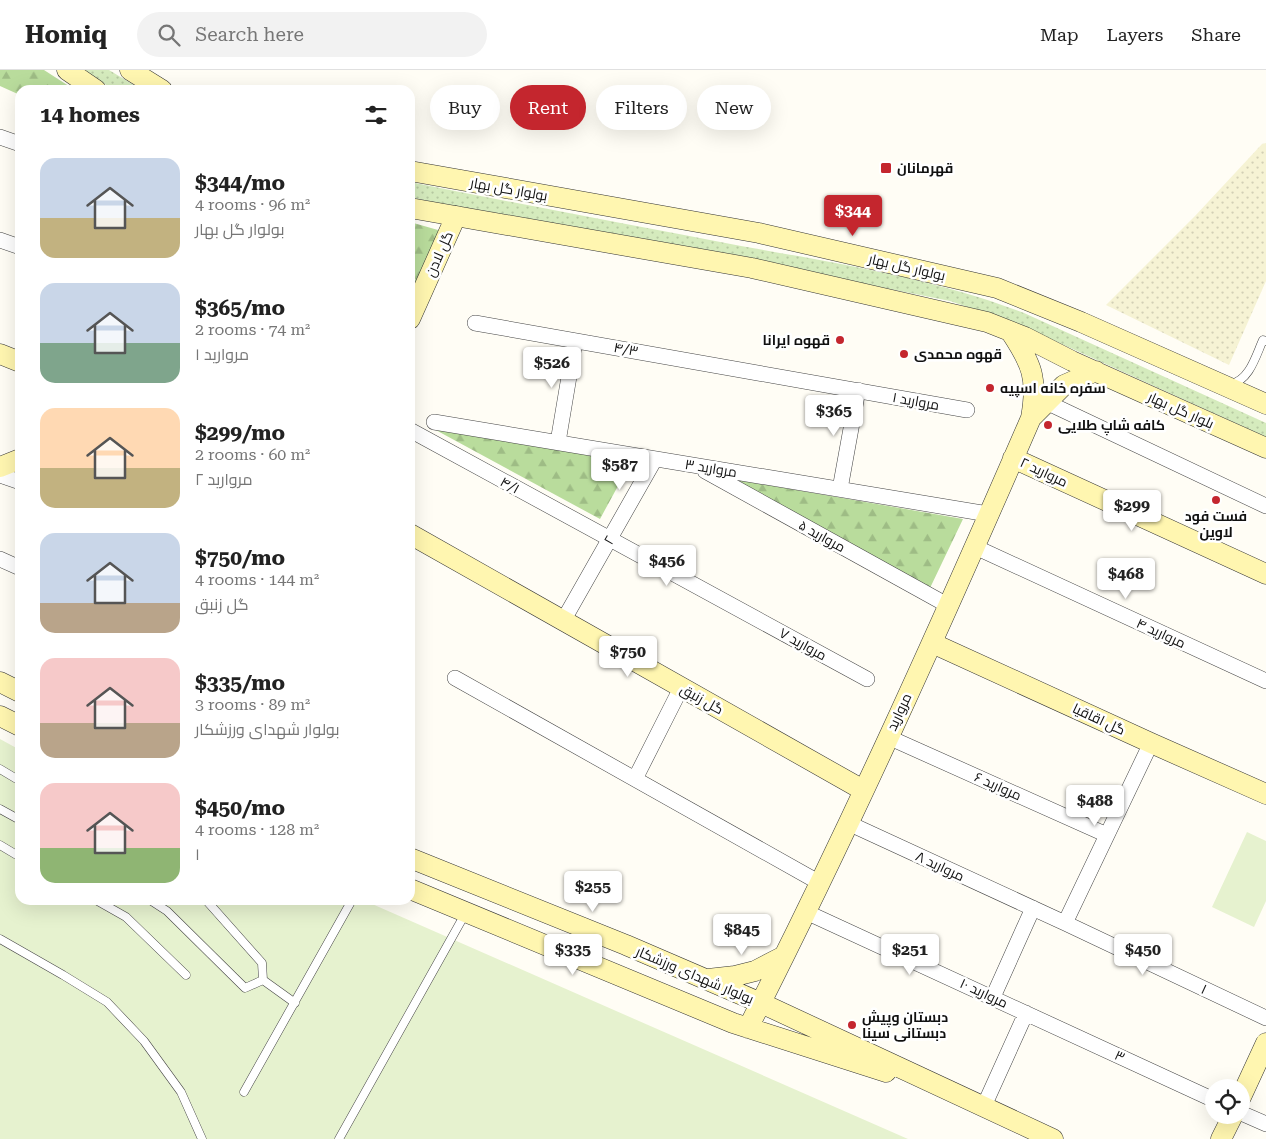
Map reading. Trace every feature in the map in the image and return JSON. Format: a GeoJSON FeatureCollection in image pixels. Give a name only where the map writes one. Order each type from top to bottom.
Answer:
{"type":"FeatureCollection","features":[{"type":"Feature","properties":{"kind":"main road"},"geometry":{"type":"LineString","coordinates":[[67,70],[89,85]]}},
{"type":"Feature","properties":{"kind":"main road"},"geometry":{"type":"LineString","coordinates":[[130,70],[154,85]]}},
{"type":"Feature","properties":{"kind":"main road","name":"بولوار گل بهار"},"geometry":{"type":"LineString","coordinates":[[415,172],[759,233],[997,288],[1054,310],[1266,404]]}},
{"type":"Feature","properties":{"kind":"main road"},"geometry":{"type":"LineString","coordinates":[[415,209],[752,268],[977,320],[1010,331],[1096,371]]}},
{"type":"Feature","properties":{"kind":"main road","name":"گل لادن"},"geometry":{"type":"LineString","coordinates":[[415,304],[456,216]]}},
{"type":"Feature","properties":{"kind":"main road","name":"مروارید"},"geometry":{"type":"LineString","coordinates":[[748,1028],[820,883],[932,643],[1031,418],[1035,396],[1034,375],[1024,352],[1010,331]]}},
{"type":"Feature","properties":{"kind":"main road"},"geometry":{"type":"LineString","coordinates":[[0,354],[15,360]]}},
{"type":"Feature","properties":{"kind":"main road","name":"مروارید"},"geometry":{"type":"LineString","coordinates":[[1031,418],[1064,385],[1096,371]]}},
{"type":"Feature","properties":{"kind":"main road","name":"بلوار گل بهار"},"geometry":{"type":"LineString","coordinates":[[1096,371],[1266,448]]}},
{"type":"Feature","properties":{"kind":"main road","name":"مروارید ۲"},"geometry":{"type":"LineString","coordinates":[[1013,458],[1266,574]]}},
{"type":"Feature","properties":{"kind":"main road"},"geometry":{"type":"LineString","coordinates":[[0,467],[15,461]]}},
{"type":"Feature","properties":{"kind":"main road","name":"گل زنبق"},"geometry":{"type":"LineString","coordinates":[[415,537],[863,790]]}},
{"type":"Feature","properties":{"kind":"main road","name":"گل اقاقیا"},"geometry":{"type":"LineString","coordinates":[[932,643],[1266,794]]}},
{"type":"Feature","properties":{"kind":"main road"},"geometry":{"type":"LineString","coordinates":[[0,682],[15,690]]}},
{"type":"Feature","properties":{"kind":"main road"},"geometry":{"type":"LineString","coordinates":[[0,716],[15,724]]}},
{"type":"Feature","properties":{"kind":"main road","name":"بولوار شهدای ورزشکار"},"geometry":{"type":"LineString","coordinates":[[415,860],[626,945],[761,1003],[1053,1139]]}},
{"type":"Feature","properties":{"kind":"main road","name":"بولوار شهدای ورزشکار"},"geometry":{"type":"LineString","coordinates":[[415,891],[748,1028],[869,1068],[948,1090]]}},
{"type":"Feature","properties":{"kind":"main road"},"geometry":{"type":"LineString","coordinates":[[707,980],[756,971],[784,956]]}},
{"type":"Feature","properties":{"kind":"main road"},"geometry":{"type":"LineString","coordinates":[[1249,1079],[1266,1043]]}},
{"type":"Feature","properties":{"kind":"main road"},"geometry":{"type":"LineString","coordinates":[[1221,1139],[1228,1124]]}},
{"type":"Feature","properties":{"kind":"street"},"geometry":{"type":"LineString","coordinates":[[0,137],[15,142]]}},
{"type":"Feature","properties":{"kind":"street"},"geometry":{"type":"LineString","coordinates":[[0,240],[15,246]]}},
{"type":"Feature","properties":{"kind":"street","name":"۴/۳"},"geometry":{"type":"LineString","coordinates":[[475,323],[717,366]]}},
{"type":"Feature","properties":{"kind":"street"},"geometry":{"type":"LineString","coordinates":[[558,442],[576,341]]}},
{"type":"Feature","properties":{"kind":"street","name":"مروارید ۱"},"geometry":{"type":"LineString","coordinates":[[717,366],[968,410]]}},
{"type":"Feature","properties":{"kind":"street"},"geometry":{"type":"LineString","coordinates":[[840,489],[858,390]]}},
{"type":"Feature","properties":{"kind":"street"},"geometry":{"type":"LineString","coordinates":[[1046,402],[1266,506]]}},
{"type":"Feature","properties":{"kind":"street","name":"مروارید ۳"},"geometry":{"type":"LineString","coordinates":[[434,422],[988,514]]}},
{"type":"Feature","properties":{"kind":"street","name":"۴/۱"},"geometry":{"type":"LineString","coordinates":[[415,433],[739,609]]}},
{"type":"Feature","properties":{"kind":"street","name":"۲"},"geometry":{"type":"LineString","coordinates":[[563,621],[655,459]]}},
{"type":"Feature","properties":{"kind":"street","name":"مروارید ۵"},"geometry":{"type":"LineString","coordinates":[[695,465],[949,606]]}},
{"type":"Feature","properties":{"kind":"street"},"geometry":{"type":"LineString","coordinates":[[0,474],[15,480]]}},
{"type":"Feature","properties":{"kind":"street","name":"مروارید ۴"},"geometry":{"type":"LineString","coordinates":[[974,546],[1266,681]]}},
{"type":"Feature","properties":{"kind":"street"},"geometry":{"type":"LineString","coordinates":[[0,559],[15,566]]}},
{"type":"Feature","properties":{"kind":"street","name":"مروارید ۷"},"geometry":{"type":"LineString","coordinates":[[739,609],[867,679]]}},
{"type":"Feature","properties":{"kind":"street"},"geometry":{"type":"LineString","coordinates":[[455,678],[820,883]]}},
{"type":"Feature","properties":{"kind":"street"},"geometry":{"type":"LineString","coordinates":[[635,779],[681,688]]}},
{"type":"Feature","properties":{"kind":"street","name":"مروارید ۶"},"geometry":{"type":"LineString","coordinates":[[888,737],[1108,835]]}},
{"type":"Feature","properties":{"kind":"street"},"geometry":{"type":"LineString","coordinates":[[1065,923],[1151,743]]}},
{"type":"Feature","properties":{"kind":"street","name":"مروارید ۸"},"geometry":{"type":"LineString","coordinates":[[848,823],[1033,908]]}},
{"type":"Feature","properties":{"kind":"street"},"geometry":{"type":"LineString","coordinates":[[993,997],[1033,908]]}},
{"type":"Feature","properties":{"kind":"street","name":"۱"},"geometry":{"type":"LineString","coordinates":[[1033,908],[1266,1018]]}},
{"type":"Feature","properties":{"kind":"street","name":"مروارید ۱۰"},"geometry":{"type":"LineString","coordinates":[[806,912],[1026,1013]]}},
{"type":"Feature","properties":{"kind":"street"},"geometry":{"type":"LineString","coordinates":[[984,1106],[1026,1013]]}},
{"type":"Feature","properties":{"kind":"street","name":"۳"},"geometry":{"type":"LineString","coordinates":[[1026,1013],[1205,1096]]}},
{"type":"Feature","properties":{"kind":"street"},"geometry":{"type":"LineString","coordinates":[[1250,1117],[1266,1124]]}},
{"type":"Feature","properties":{"kind":"lane"},"geometry":{"type":"LineString","coordinates":[[1226,385],[1237,383],[1243,378],[1263,340],[1266,341]]}},
{"type":"Feature","properties":{"kind":"lane"},"geometry":{"type":"LineString","coordinates":[[0,769],[15,778]]}},
{"type":"Feature","properties":{"kind":"lane"},"geometry":{"type":"LineString","coordinates":[[0,810],[15,818]]}},
{"type":"Feature","properties":{"kind":"lane"},"geometry":{"type":"LineString","coordinates":[[0,845],[15,854]]}},
{"type":"Feature","properties":{"kind":"lane"},"geometry":{"type":"LineString","coordinates":[[105,905],[126,917],[186,975]]}},
{"type":"Feature","properties":{"kind":"lane"},"geometry":{"type":"LineString","coordinates":[[158,905],[167,911],[245,988],[263,980]]}},
{"type":"Feature","properties":{"kind":"lane"},"geometry":{"type":"LineString","coordinates":[[210,905],[262,964],[263,980]]}},
{"type":"Feature","properties":{"kind":"lane"},"geometry":{"type":"LineString","coordinates":[[244,1092],[349,905]]}},
{"type":"Feature","properties":{"kind":"lane"},"geometry":{"type":"LineString","coordinates":[[339,1139],[466,912]]}},
{"type":"Feature","properties":{"kind":"lane"},"geometry":{"type":"LineString","coordinates":[[0,939],[107,1002],[144,1041],[180,1092],[202,1139]]}},
{"type":"Feature","properties":{"kind":"lane"},"geometry":{"type":"LineString","coordinates":[[263,980],[295,1003]]}},
{"type":"Feature","properties":{"kind":"shaded area"},"geometry":{"type":"Polygon","coordinates":[[[1266,143],[1266,281],[1229,365],[1106,305],[1195,216],[1262,144],[1266,143]]]}},
{"type":"Feature","properties":{"kind":"green space"},"geometry":{"type":"Polygon","coordinates":[[[0,70],[44,70],[67,85],[15,85],[15,93],[0,86],[0,70]]]}},
{"type":"Feature","properties":{"kind":"green space"},"geometry":{"type":"Polygon","coordinates":[[[83,70],[109,70],[134,85],[106,85],[83,70]]]}},
{"type":"Feature","properties":{"kind":"green space"},"geometry":{"type":"Polygon","coordinates":[[[415,183],[848,265],[955,290],[1024,313],[1266,423],[1266,437],[1020,325],[950,301],[730,257],[480,213],[415,198],[415,183]]]}},
{"type":"Feature","properties":{"kind":"green space"},"geometry":{"type":"Polygon","coordinates":[[[415,223],[445,232],[415,283],[415,223]]]}},
{"type":"Feature","properties":{"kind":"green space"},"geometry":{"type":"Polygon","coordinates":[[[432,428],[631,462],[600,519],[432,428]]]}},
{"type":"Feature","properties":{"kind":"green space"},"geometry":{"type":"Polygon","coordinates":[[[733,479],[963,519],[930,588],[733,479]]]}},
{"type":"Feature","properties":{"kind":"green space"},"geometry":{"type":"Polygon","coordinates":[[[0,739],[15,747],[15,905],[374,905],[908,1139],[0,1139],[0,739]]]}},
{"type":"Feature","properties":{"kind":"green space"},"geometry":{"type":"Polygon","coordinates":[[[1247,832],[1266,841],[1266,901],[1254,927],[1212,907],[1247,832]]]}},
{"type":"Feature","properties":{"kind":"place","name":"قهرمانان"},"geometry":{"type":"Point","coordinates":[886,168]}},
{"type":"Feature","properties":{"kind":"place","name":"قهوه ایرانا"},"geometry":{"type":"Point","coordinates":[840,340]}},
{"type":"Feature","properties":{"kind":"place","name":"قهوه محمدی"},"geometry":{"type":"Point","coordinates":[904,354]}},
{"type":"Feature","properties":{"kind":"place","name":"سفره خانه اسپیه"},"geometry":{"type":"Point","coordinates":[990,388]}},
{"type":"Feature","properties":{"kind":"place","name":"کافه شاپ طلایی"},"geometry":{"type":"Point","coordinates":[1048,425]}},
{"type":"Feature","properties":{"kind":"place","name":"فست فود لاوین"},"geometry":{"type":"Point","coordinates":[1216,500]}},
{"type":"Feature","properties":{"kind":"place","name":"دبستان وپیش دبستانی سینا"},"geometry":{"type":"Point","coordinates":[852,1025]}}]}
